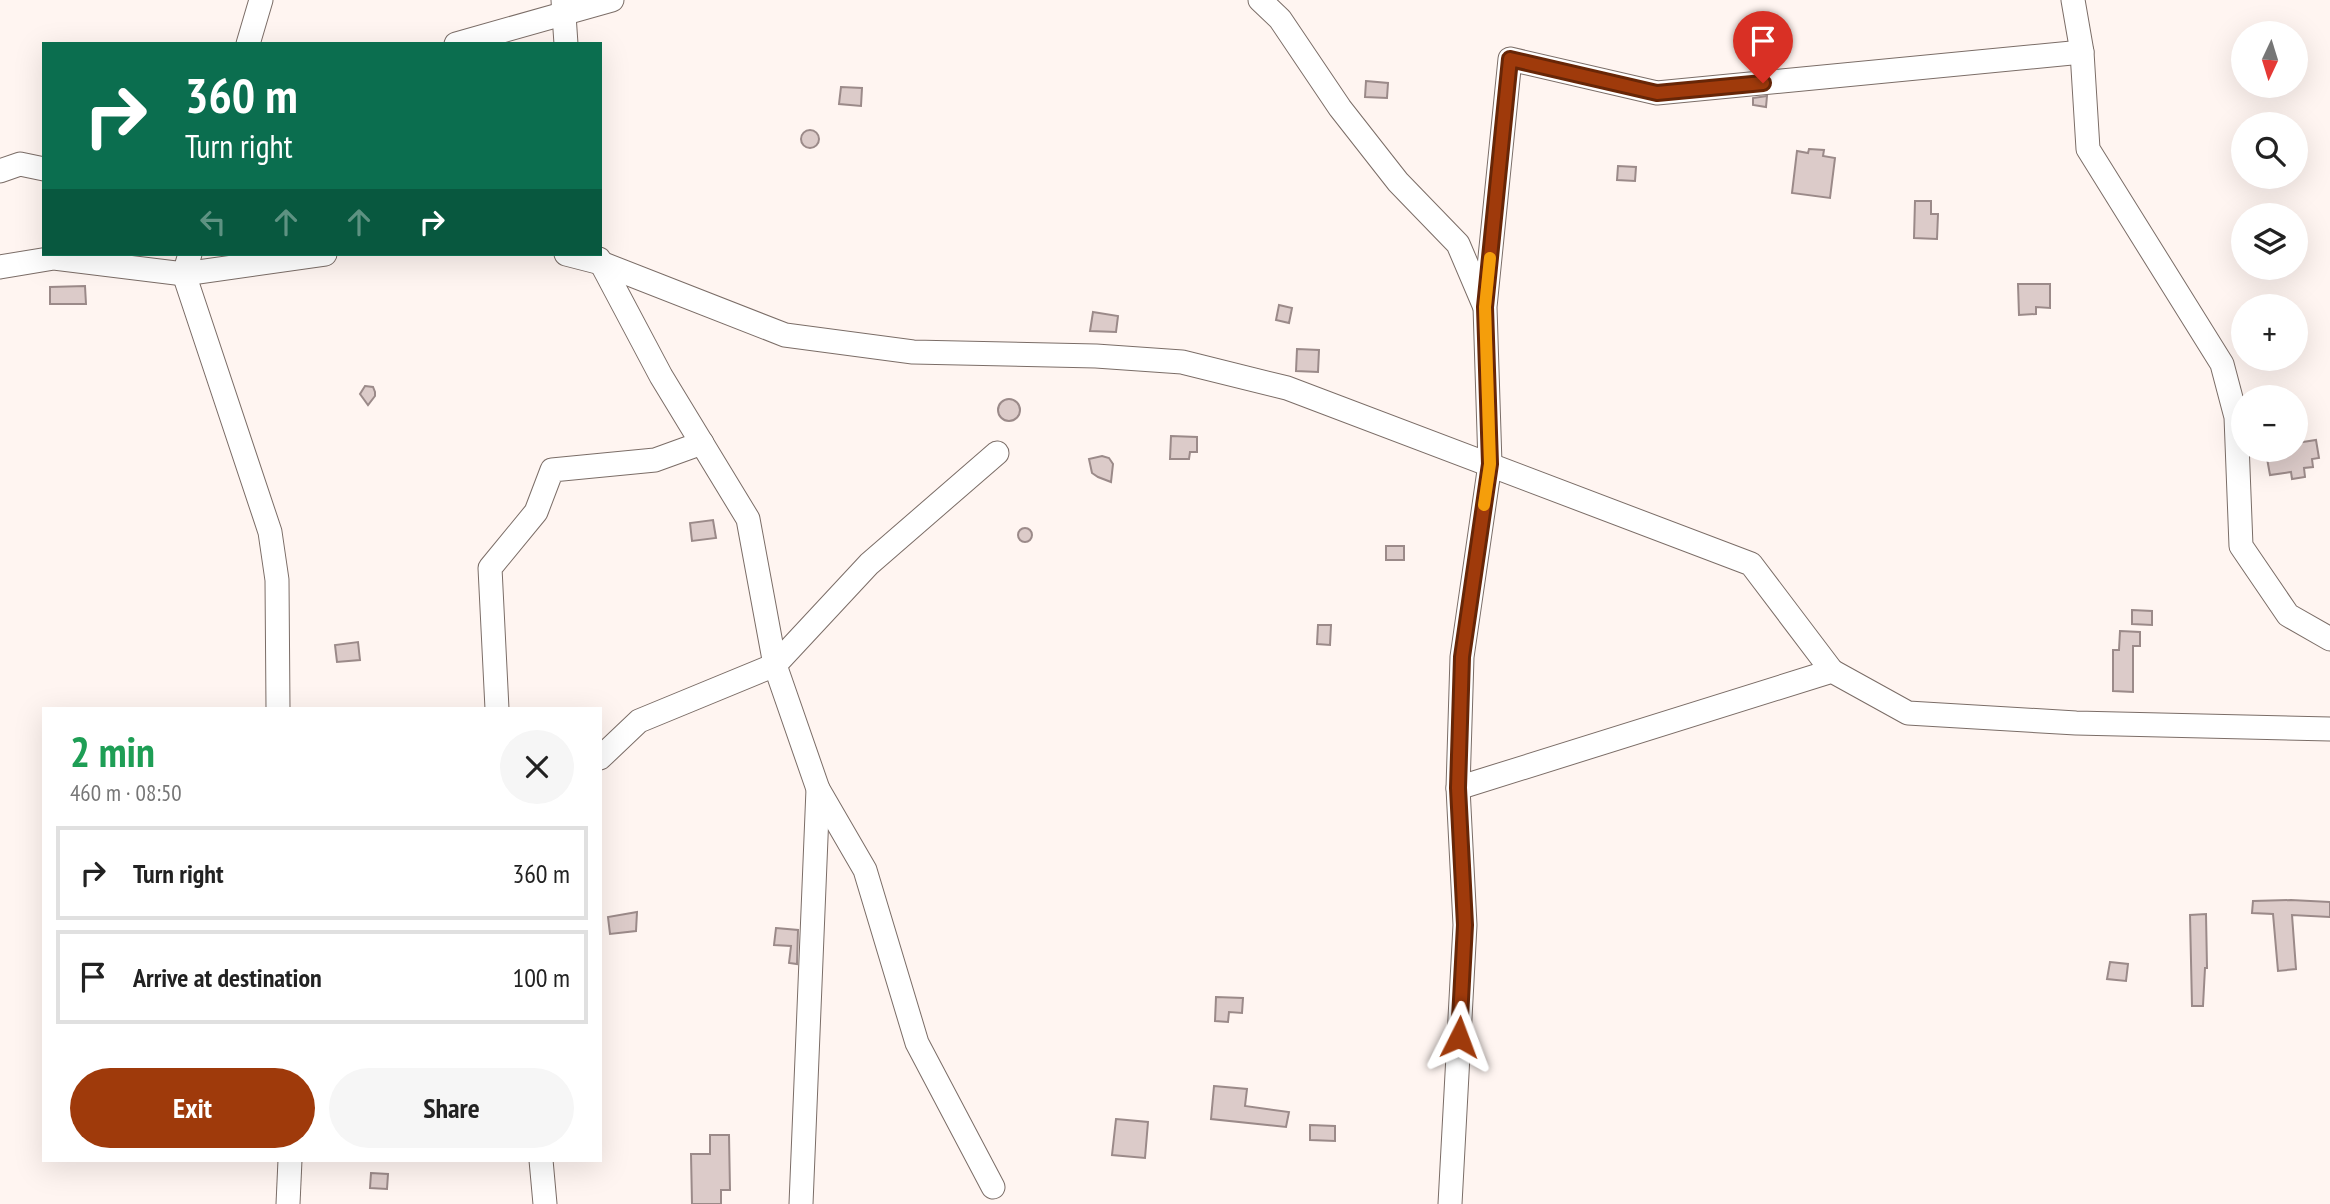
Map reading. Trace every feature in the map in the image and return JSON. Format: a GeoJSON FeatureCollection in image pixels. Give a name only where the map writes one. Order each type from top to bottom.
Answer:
{"type":"FeatureCollection","features":[{"type":"Feature","properties":{"kind":"street"},"geometry":{"type":"LineString","coordinates":[[249,42],[261,0]]}},
{"type":"Feature","properties":{"kind":"street"},"geometry":{"type":"LineString","coordinates":[[461,42],[560,4],[612,0]]}},
{"type":"Feature","properties":{"kind":"street"},"geometry":{"type":"LineString","coordinates":[[1260,0],[1280,19],[1340,108],[1398,182],[1458,244],[1485,307]]}},
{"type":"Feature","properties":{"kind":"street"},"geometry":{"type":"LineString","coordinates":[[2073,0],[2082,52],[2088,149],[2222,364],[2236,417],[2242,546],[2288,615],[2330,639]]}},
{"type":"Feature","properties":{"kind":"street"},"geometry":{"type":"LineString","coordinates":[[560,4],[566,42]]}},
{"type":"Feature","properties":{"kind":"street"},"geometry":{"type":"LineString","coordinates":[[1450,1204],[1465,925],[1458,788],[1462,657],[1490,464],[1485,307],[1510,59],[1657,93],[2082,52]]}},
{"type":"Feature","properties":{"kind":"street"},"geometry":{"type":"LineString","coordinates":[[0,171],[20,164],[42,169]]}},
{"type":"Feature","properties":{"kind":"street"},"geometry":{"type":"LineString","coordinates":[[0,267],[54,258],[187,264],[297,256]]}},
{"type":"Feature","properties":{"kind":"street"},"geometry":{"type":"LineString","coordinates":[[599,258],[661,376],[748,519],[775,665],[818,789],[865,870],[917,1043],[993,1187]]}},
{"type":"Feature","properties":{"kind":"street"},"geometry":{"type":"LineString","coordinates":[[599,258],[785,335],[913,352],[1096,356],[1182,362],[1287,388],[1751,564],[1832,671],[1908,713],[2076,723],[2330,729]]}},
{"type":"Feature","properties":{"kind":"street"},"geometry":{"type":"LineString","coordinates":[[187,264],[270,531],[277,580],[278,707]]}},
{"type":"Feature","properties":{"kind":"street"},"geometry":{"type":"LineString","coordinates":[[497,707],[490,568],[536,512],[552,470],[655,460],[702,443]]}},
{"type":"Feature","properties":{"kind":"street"},"geometry":{"type":"LineString","coordinates":[[602,756],[639,721],[775,665],[869,564],[997,453]]}},
{"type":"Feature","properties":{"kind":"street"},"geometry":{"type":"LineString","coordinates":[[1458,788],[1832,671]]}},
{"type":"Feature","properties":{"kind":"street"},"geometry":{"type":"LineString","coordinates":[[802,1204],[818,789]]}},
{"type":"Feature","properties":{"kind":"street"},"geometry":{"type":"LineString","coordinates":[[288,1204],[290,1162]]}},
{"type":"Feature","properties":{"kind":"street"},"geometry":{"type":"LineString","coordinates":[[541,1162],[545,1204]]}},
{"type":"Feature","properties":{"kind":"building"},"geometry":{"type":"Polygon","coordinates":[[[1366,81],[1388,83],[1387,98],[1365,97],[1366,81]]]}},
{"type":"Feature","properties":{"kind":"building"},"geometry":{"type":"Polygon","coordinates":[[[841,87],[862,88],[861,106],[839,104],[841,87]]]}},
{"type":"Feature","properties":{"kind":"building"},"geometry":{"type":"Polygon","coordinates":[[[1767,96],[1766,107],[1753,105],[1753,98],[1767,96]]]}},
{"type":"Feature","properties":{"kind":"building"},"geometry":{"type":"Polygon","coordinates":[[[810,130],[816,133],[819,139],[816,145],[810,148],[804,145],[801,139],[804,133],[810,130]]]}},
{"type":"Feature","properties":{"kind":"building"},"geometry":{"type":"Polygon","coordinates":[[[1809,149],[1824,150],[1823,156],[1835,158],[1830,198],[1792,193],[1797,151],[1808,153],[1809,149]]]}},
{"type":"Feature","properties":{"kind":"building"},"geometry":{"type":"Polygon","coordinates":[[[1618,166],[1636,167],[1635,181],[1617,180],[1618,166]]]}},
{"type":"Feature","properties":{"kind":"building"},"geometry":{"type":"Polygon","coordinates":[[[1915,201],[1931,201],[1931,214],[1938,214],[1937,239],[1914,238],[1915,201]]]}},
{"type":"Feature","properties":{"kind":"building"},"geometry":{"type":"Polygon","coordinates":[[[2018,284],[2050,284],[2050,308],[2036,307],[2036,314],[2019,315],[2018,284]]]}},
{"type":"Feature","properties":{"kind":"building"},"geometry":{"type":"Polygon","coordinates":[[[85,286],[86,304],[50,304],[50,287],[85,286]]]}},
{"type":"Feature","properties":{"kind":"building"},"geometry":{"type":"Polygon","coordinates":[[[1279,305],[1292,308],[1289,323],[1276,320],[1279,305]]]}},
{"type":"Feature","properties":{"kind":"building"},"geometry":{"type":"Polygon","coordinates":[[[1093,312],[1118,316],[1116,332],[1090,331],[1093,312]]]}},
{"type":"Feature","properties":{"kind":"building"},"geometry":{"type":"Polygon","coordinates":[[[1297,349],[1319,350],[1318,372],[1296,371],[1297,349]]]}},
{"type":"Feature","properties":{"kind":"building"},"geometry":{"type":"Polygon","coordinates":[[[365,386],[373,387],[375,392],[368,405],[360,394],[365,386]]]}},
{"type":"Feature","properties":{"kind":"building"},"geometry":{"type":"Polygon","coordinates":[[[1009,399],[1017,402],[1020,410],[1017,418],[1009,421],[1001,418],[998,410],[1001,402],[1009,399]]]}},
{"type":"Feature","properties":{"kind":"building"},"geometry":{"type":"Polygon","coordinates":[[[1171,436],[1197,437],[1197,452],[1190,452],[1189,459],[1170,459],[1171,436]]]}},
{"type":"Feature","properties":{"kind":"building"},"geometry":{"type":"Polygon","coordinates":[[[2316,440],[2319,458],[2312,459],[2313,467],[2304,468],[2305,477],[2292,479],[2291,472],[2270,475],[2268,462],[2308,462],[2308,441],[2316,440]]]}},
{"type":"Feature","properties":{"kind":"building"},"geometry":{"type":"Polygon","coordinates":[[[1102,456],[1109,458],[1113,464],[1111,482],[1092,473],[1089,459],[1102,456]]]}},
{"type":"Feature","properties":{"kind":"building"},"geometry":{"type":"Polygon","coordinates":[[[713,520],[716,538],[692,541],[690,523],[713,520]]]}},
{"type":"Feature","properties":{"kind":"building"},"geometry":{"type":"Polygon","coordinates":[[[1022,528],[1028,528],[1032,535],[1028,542],[1022,542],[1018,538],[1018,532],[1022,528]]]}},
{"type":"Feature","properties":{"kind":"building"},"geometry":{"type":"Polygon","coordinates":[[[1386,546],[1404,546],[1404,560],[1386,560],[1386,546]]]}},
{"type":"Feature","properties":{"kind":"building"},"geometry":{"type":"Polygon","coordinates":[[[2132,610],[2152,611],[2152,625],[2132,624],[2132,610]]]}},
{"type":"Feature","properties":{"kind":"building"},"geometry":{"type":"Polygon","coordinates":[[[1318,625],[1331,625],[1330,645],[1317,644],[1318,625]]]}},
{"type":"Feature","properties":{"kind":"building"},"geometry":{"type":"Polygon","coordinates":[[[2120,631],[2140,632],[2140,646],[2133,646],[2133,692],[2113,691],[2113,650],[2119,650],[2120,631]]]}},
{"type":"Feature","properties":{"kind":"building"},"geometry":{"type":"Polygon","coordinates":[[[358,642],[360,660],[337,662],[335,645],[358,642]]]}},
{"type":"Feature","properties":{"kind":"building"},"geometry":{"type":"Polygon","coordinates":[[[2253,901],[2330,902],[2330,917],[2292,915],[2296,969],[2278,971],[2273,914],[2252,913],[2253,901]]]}},
{"type":"Feature","properties":{"kind":"building"},"geometry":{"type":"Polygon","coordinates":[[[637,912],[636,931],[610,934],[608,917],[637,912]]]}},
{"type":"Feature","properties":{"kind":"building"},"geometry":{"type":"Polygon","coordinates":[[[2206,914],[2207,968],[2203,1006],[2192,1006],[2190,915],[2206,914]]]}},
{"type":"Feature","properties":{"kind":"building"},"geometry":{"type":"Polygon","coordinates":[[[776,928],[798,930],[797,964],[789,963],[791,946],[774,945],[776,928]]]}},
{"type":"Feature","properties":{"kind":"building"},"geometry":{"type":"Polygon","coordinates":[[[2110,962],[2128,964],[2126,981],[2107,979],[2110,962]]]}},
{"type":"Feature","properties":{"kind":"building"},"geometry":{"type":"Polygon","coordinates":[[[1216,997],[1243,998],[1242,1013],[1229,1012],[1228,1022],[1215,1021],[1216,997]]]}},
{"type":"Feature","properties":{"kind":"building"},"geometry":{"type":"Polygon","coordinates":[[[1214,1086],[1247,1089],[1245,1106],[1289,1112],[1286,1127],[1211,1119],[1214,1086]]]}},
{"type":"Feature","properties":{"kind":"building"},"geometry":{"type":"Polygon","coordinates":[[[1116,1119],[1148,1122],[1145,1158],[1112,1155],[1116,1119]]]}},
{"type":"Feature","properties":{"kind":"building"},"geometry":{"type":"Polygon","coordinates":[[[1310,1125],[1335,1126],[1335,1141],[1310,1140],[1310,1125]]]}},
{"type":"Feature","properties":{"kind":"building"},"geometry":{"type":"Polygon","coordinates":[[[710,1135],[729,1135],[730,1190],[721,1190],[721,1204],[692,1204],[691,1154],[710,1154],[710,1135]]]}},
{"type":"Feature","properties":{"kind":"building"},"geometry":{"type":"Polygon","coordinates":[[[371,1173],[388,1174],[387,1189],[370,1188],[371,1173]]]}},
{"type":"Feature","properties":{"kind":"slow traffic"},"geometry":{"type":"LineString","coordinates":[[1484,505],[1490,464],[1485,307],[1490,258]]}},
{"type":"Feature","properties":{"kind":"route"},"geometry":{"type":"LineString","coordinates":[[1459,1037],[1465,925],[1458,788],[1462,657],[1490,464],[1485,307],[1510,59],[1657,93],[1763,83]]}}]}
